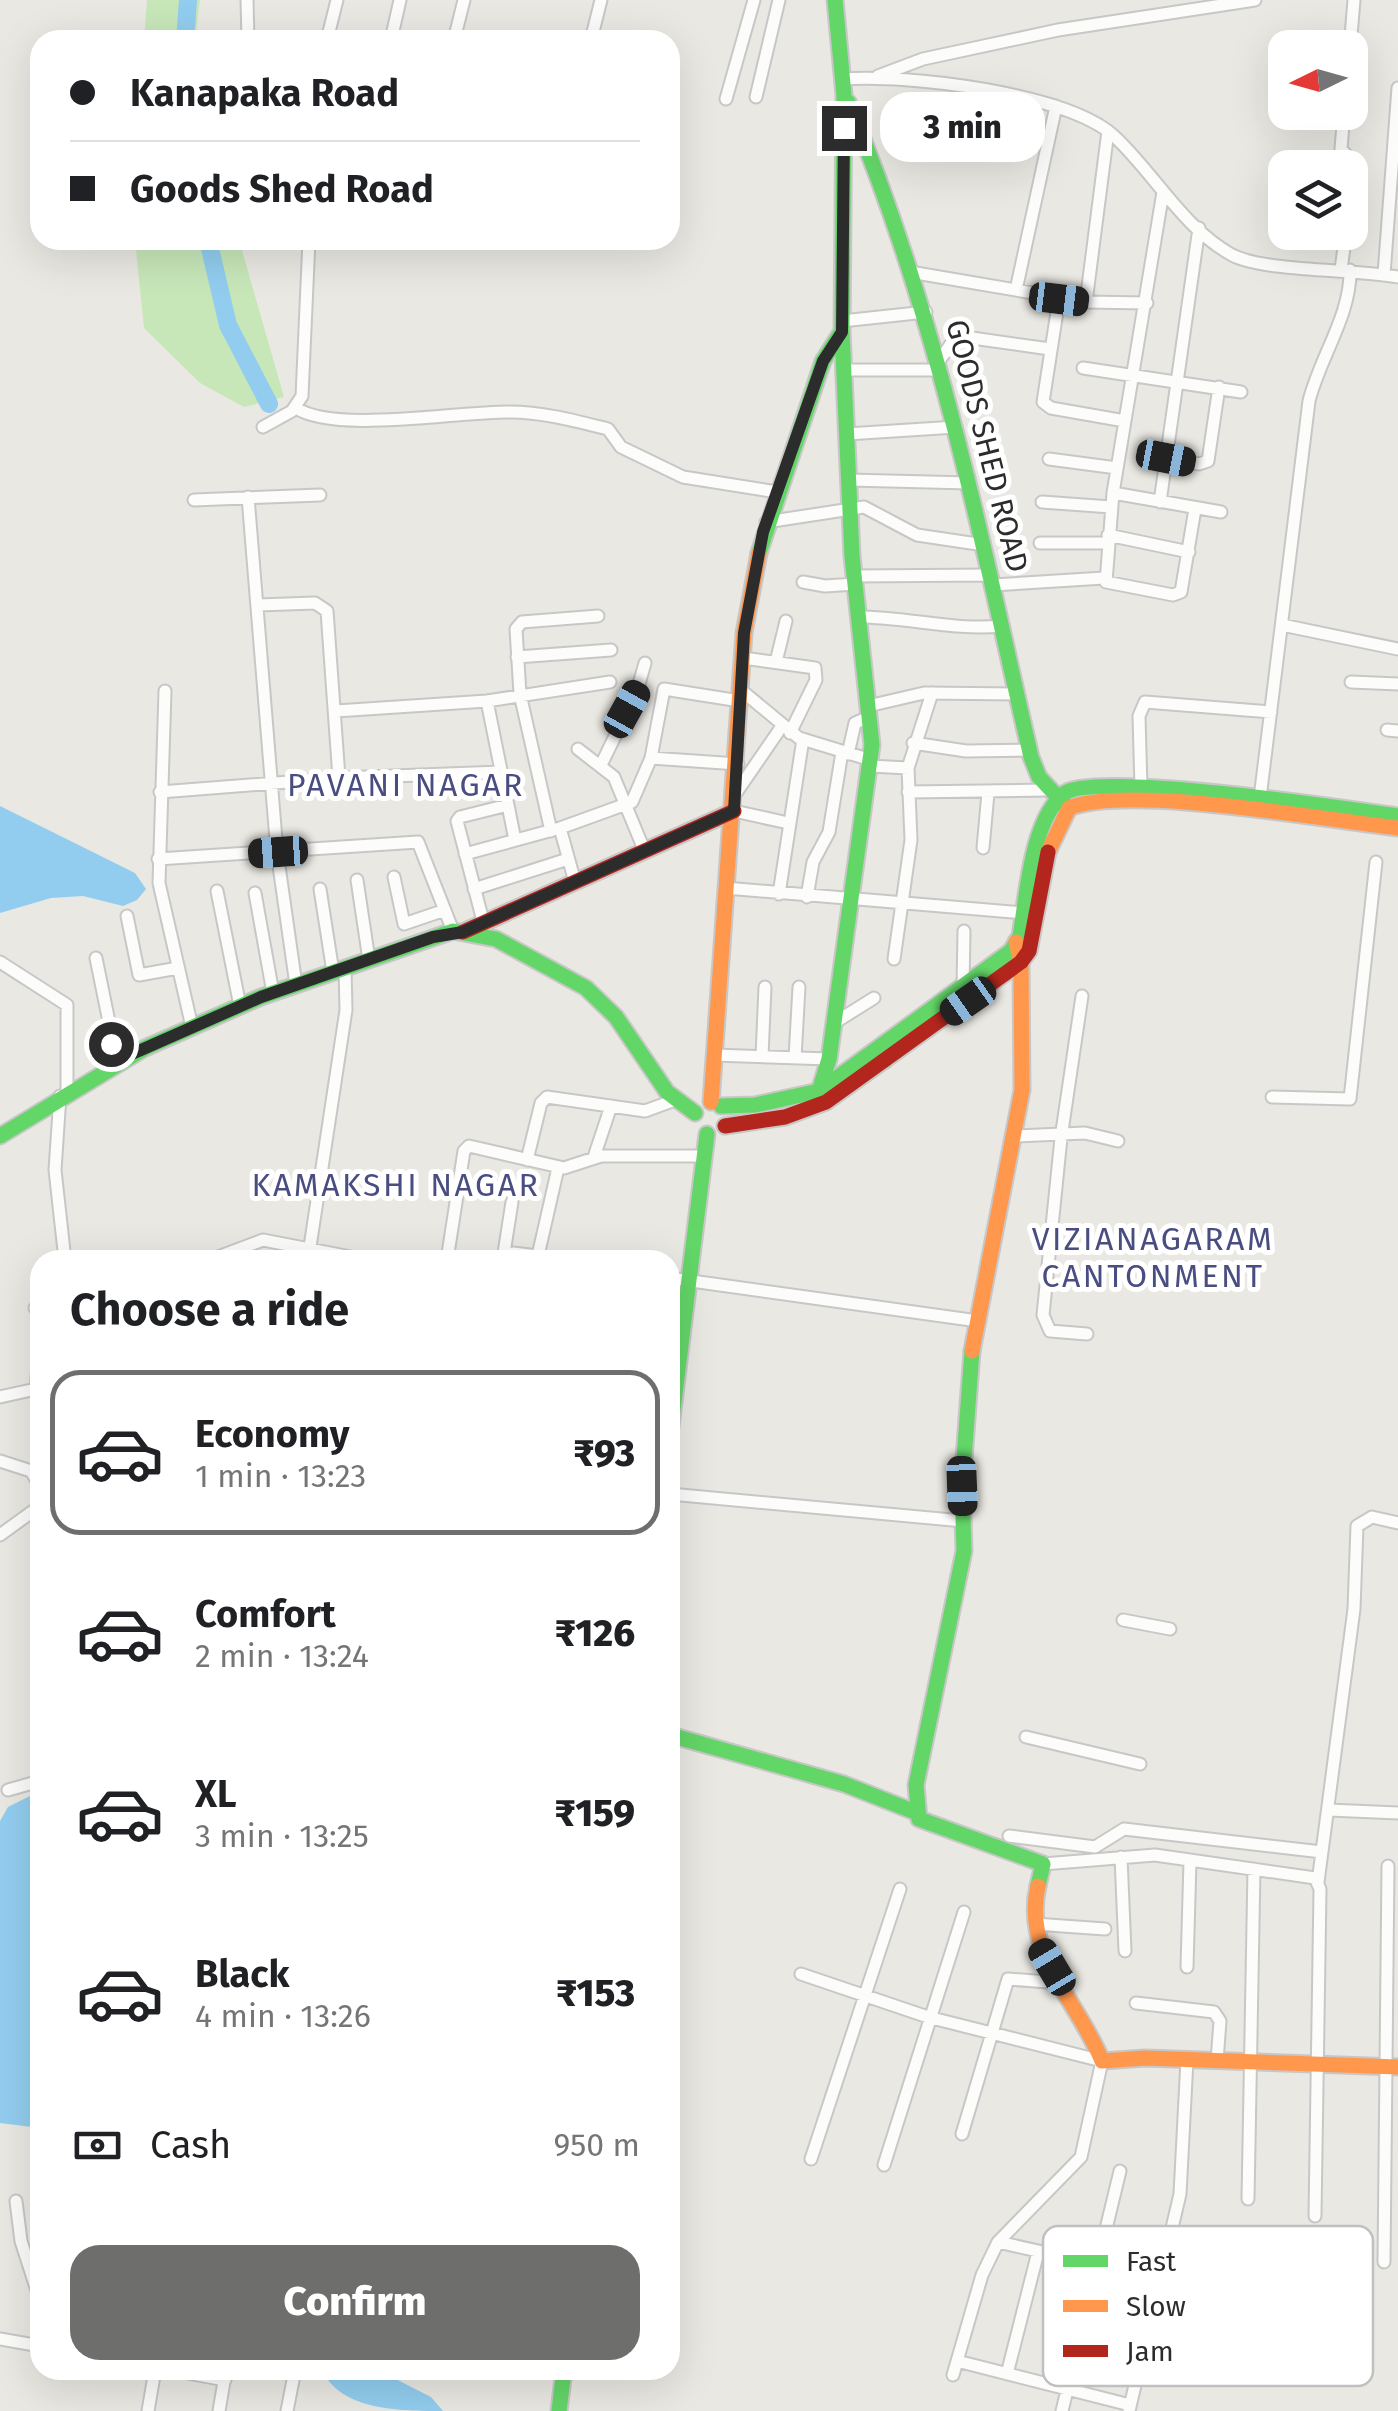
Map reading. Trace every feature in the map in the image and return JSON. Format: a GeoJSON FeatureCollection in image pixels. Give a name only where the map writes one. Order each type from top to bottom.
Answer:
{"type":"FeatureCollection","features":[{"type":"Feature","properties":{"kind":"street"},"geometry":{"type":"LineString","coordinates":[[247,0],[248,30]]}},
{"type":"Feature","properties":{"kind":"street"},"geometry":{"type":"LineString","coordinates":[[330,30],[337,0]]}},
{"type":"Feature","properties":{"kind":"street"},"geometry":{"type":"LineString","coordinates":[[392,30],[400,0]]}},
{"type":"Feature","properties":{"kind":"street"},"geometry":{"type":"LineString","coordinates":[[456,30],[464,0]]}},
{"type":"Feature","properties":{"kind":"street"},"geometry":{"type":"LineString","coordinates":[[593,30],[601,0]]}},
{"type":"Feature","properties":{"kind":"street"},"geometry":{"type":"LineString","coordinates":[[726,98],[754,0]]}},
{"type":"Feature","properties":{"kind":"street"},"geometry":{"type":"LineString","coordinates":[[756,97],[779,0]]}},
{"type":"Feature","properties":{"kind":"street","name":"GOODS SHED ROAD"},"geometry":{"type":"LineString","coordinates":[[818,1091],[829,1059],[870,763],[869,711],[850,509],[842,326],[844,87],[835,0]]}},
{"type":"Feature","properties":{"kind":"street"},"geometry":{"type":"LineString","coordinates":[[844,87],[922,59],[1196,3],[1255,0]]}},
{"type":"Feature","properties":{"kind":"street"},"geometry":{"type":"LineString","coordinates":[[1352,30],[1354,0]]}},
{"type":"Feature","properties":{"kind":"street"},"geometry":{"type":"LineString","coordinates":[[876,77],[1056,106],[1092,119],[1199,228],[1233,255],[1398,277]]}},
{"type":"Feature","properties":{"kind":"street","name":"GOODS SHED ROAD"},"geometry":{"type":"LineString","coordinates":[[844,87],[885,184],[916,273],[956,427],[1030,750],[1059,799]]}},
{"type":"Feature","properties":{"kind":"street"},"geometry":{"type":"LineString","coordinates":[[1384,274],[1398,88]]}},
{"type":"Feature","properties":{"kind":"street"},"geometry":{"type":"LineString","coordinates":[[1016,290],[1056,106]]}},
{"type":"Feature","properties":{"kind":"street"},"geometry":{"type":"LineString","coordinates":[[1086,302],[1108,132]]}},
{"type":"Feature","properties":{"kind":"street"},"geometry":{"type":"LineString","coordinates":[[1104,578],[1113,493],[1163,192]]}},
{"type":"Feature","properties":{"kind":"street"},"geometry":{"type":"LineString","coordinates":[[1160,502],[1199,228]]}},
{"type":"Feature","properties":{"kind":"street"},"geometry":{"type":"LineString","coordinates":[[263,427],[296,408],[302,396],[308,250]]}},
{"type":"Feature","properties":{"kind":"street"},"geometry":{"type":"LineString","coordinates":[[1260,798],[1309,400],[1318,365],[1350,292],[1346,250]]}},
{"type":"Feature","properties":{"kind":"street"},"geometry":{"type":"LineString","coordinates":[[916,273],[1059,299],[1147,302]]}},
{"type":"Feature","properties":{"kind":"street"},"geometry":{"type":"LineString","coordinates":[[1059,299],[1042,391],[1046,405],[1125,421]]}},
{"type":"Feature","properties":{"kind":"street"},"geometry":{"type":"LineString","coordinates":[[726,1126],[716,1104],[714,1055],[725,888],[736,793],[743,658],[766,522],[823,361],[842,326],[926,312]]}},
{"type":"Feature","properties":{"kind":"street"},"geometry":{"type":"LineString","coordinates":[[844,370],[940,366],[950,344],[965,337],[1050,348]]}},
{"type":"Feature","properties":{"kind":"street"},"geometry":{"type":"LineString","coordinates":[[1083,368],[1241,392]]}},
{"type":"Feature","properties":{"kind":"street"},"geometry":{"type":"LineString","coordinates":[[1166,458],[1199,464],[1208,461],[1220,387]]}},
{"type":"Feature","properties":{"kind":"street"},"geometry":{"type":"LineString","coordinates":[[296,408],[315,417],[361,419],[509,412],[554,416],[608,428],[621,447],[682,477],[777,492]]}},
{"type":"Feature","properties":{"kind":"street"},"geometry":{"type":"LineString","coordinates":[[847,434],[956,427]]}},
{"type":"Feature","properties":{"kind":"street"},"geometry":{"type":"LineString","coordinates":[[1048,459],[1117,468]]}},
{"type":"Feature","properties":{"kind":"street"},"geometry":{"type":"LineString","coordinates":[[849,480],[969,482]]}},
{"type":"Feature","properties":{"kind":"street"},"geometry":{"type":"LineString","coordinates":[[1113,493],[1221,512]]}},
{"type":"Feature","properties":{"kind":"street"},"geometry":{"type":"LineString","coordinates":[[194,500],[320,494]]}},
{"type":"Feature","properties":{"kind":"street"},"geometry":{"type":"LineString","coordinates":[[248,497],[278,852],[296,985]]}},
{"type":"Feature","properties":{"kind":"street"},"geometry":{"type":"LineString","coordinates":[[1042,502],[1111,507]]}},
{"type":"Feature","properties":{"kind":"street"},"geometry":{"type":"LineString","coordinates":[[766,522],[868,508],[916,535],[984,545]]}},
{"type":"Feature","properties":{"kind":"street"},"geometry":{"type":"LineString","coordinates":[[803,582],[824,586],[855,580],[1104,578],[1113,587],[1177,594],[1184,587],[1195,508]]}},
{"type":"Feature","properties":{"kind":"street"},"geometry":{"type":"LineString","coordinates":[[1040,543],[1107,539],[1189,552]]}},
{"type":"Feature","properties":{"kind":"street"},"geometry":{"type":"LineString","coordinates":[[258,605],[324,606],[340,778]]}},
{"type":"Feature","properties":{"kind":"street"},"geometry":{"type":"LineString","coordinates":[[575,882],[555,829],[520,694],[518,623],[598,616]]}},
{"type":"Feature","properties":{"kind":"street"},"geometry":{"type":"LineString","coordinates":[[858,618],[908,618],[966,628],[1002,626]]}},
{"type":"Feature","properties":{"kind":"street"},"geometry":{"type":"LineString","coordinates":[[776,662],[786,621]]}},
{"type":"Feature","properties":{"kind":"street"},"geometry":{"type":"LineString","coordinates":[[1282,625],[1398,648]]}},
{"type":"Feature","properties":{"kind":"street"},"geometry":{"type":"LineString","coordinates":[[517,656],[611,650]]}},
{"type":"Feature","properties":{"kind":"street"},"geometry":{"type":"LineString","coordinates":[[743,658],[807,665],[817,671],[792,733],[788,823],[779,894]]}},
{"type":"Feature","properties":{"kind":"street"},"geometry":{"type":"LineString","coordinates":[[601,765],[645,664]]}},
{"type":"Feature","properties":{"kind":"street"},"geometry":{"type":"LineString","coordinates":[[336,711],[488,701],[610,682]]}},
{"type":"Feature","properties":{"kind":"street"},"geometry":{"type":"LineString","coordinates":[[1351,682],[1398,684]]}},
{"type":"Feature","properties":{"kind":"street"},"geometry":{"type":"LineString","coordinates":[[465,854],[626,806],[636,798],[650,758],[664,689],[741,695],[792,733],[870,763],[908,768]]}},
{"type":"Feature","properties":{"kind":"street"},"geometry":{"type":"LineString","coordinates":[[165,691],[158,859],[161,895],[192,1027]]}},
{"type":"Feature","properties":{"kind":"street"},"geometry":{"type":"LineString","coordinates":[[894,960],[911,840],[908,768],[932,693]]}},
{"type":"Feature","properties":{"kind":"street"},"geometry":{"type":"LineString","coordinates":[[807,897],[813,862],[829,832],[853,726],[869,711],[932,693],[1017,694]]}},
{"type":"Feature","properties":{"kind":"street"},"geometry":{"type":"LineString","coordinates":[[488,701],[515,840]]}},
{"type":"Feature","properties":{"kind":"street"},"geometry":{"type":"LineString","coordinates":[[1142,788],[1139,716],[1145,702],[1271,712]]}},
{"type":"Feature","properties":{"kind":"street"},"geometry":{"type":"LineString","coordinates":[[736,793],[792,733]]}},
{"type":"Feature","properties":{"kind":"street"},"geometry":{"type":"LineString","coordinates":[[913,744],[966,751],[1030,750]]}},
{"type":"Feature","properties":{"kind":"street"},"geometry":{"type":"LineString","coordinates":[[578,749],[614,777],[645,852]]}},
{"type":"Feature","properties":{"kind":"street"},"geometry":{"type":"LineString","coordinates":[[650,758],[738,764]]}},
{"type":"Feature","properties":{"kind":"street"},"geometry":{"type":"LineString","coordinates":[[160,792],[340,778],[501,772]]}},
{"type":"Feature","properties":{"kind":"street"},"geometry":{"type":"LineString","coordinates":[[1318,1882],[1311,1875],[1190,1861],[1121,1857],[1043,1864],[919,1819],[915,1812],[916,1785],[958,1590],[964,1439],[978,1321],[1022,1090],[1021,962],[1016,942],[1040,832],[1059,799],[1082,788],[1142,788],[1260,798],[1398,816]]}},
{"type":"Feature","properties":{"kind":"street"},"geometry":{"type":"LineString","coordinates":[[908,792],[1141,800],[1398,828]]}},
{"type":"Feature","properties":{"kind":"street"},"geometry":{"type":"LineString","coordinates":[[983,848],[988,793]]}},
{"type":"Feature","properties":{"kind":"street"},"geometry":{"type":"LineString","coordinates":[[707,1134],[818,1091],[882,1056],[1021,962],[1030,950],[1059,799]]}},
{"type":"Feature","properties":{"kind":"street"},"geometry":{"type":"LineString","coordinates":[[483,921],[458,819],[508,805]]}},
{"type":"Feature","properties":{"kind":"street"},"geometry":{"type":"LineString","coordinates":[[0,1136],[116,1061],[240,1006],[483,921],[734,811],[788,823]]}},
{"type":"Feature","properties":{"kind":"street"},"geometry":{"type":"LineString","coordinates":[[158,859],[418,842],[445,910],[449,933]]}},
{"type":"Feature","properties":{"kind":"street"},"geometry":{"type":"LineString","coordinates":[[474,889],[568,859]]}},
{"type":"Feature","properties":{"kind":"street"},"geometry":{"type":"LineString","coordinates":[[1272,1098],[1350,1100],[1376,862]]}},
{"type":"Feature","properties":{"kind":"street"},"geometry":{"type":"LineString","coordinates":[[394,877],[404,924],[445,910]]}},
{"type":"Feature","properties":{"kind":"street"},"geometry":{"type":"LineString","coordinates":[[357,880],[369,960]]}},
{"type":"Feature","properties":{"kind":"street"},"geometry":{"type":"LineString","coordinates":[[725,888],[1024,914]]}},
{"type":"Feature","properties":{"kind":"street"},"geometry":{"type":"LineString","coordinates":[[309,1250],[346,1010],[320,890]]}},
{"type":"Feature","properties":{"kind":"street"},"geometry":{"type":"LineString","coordinates":[[217,891],[240,1006]]}},
{"type":"Feature","properties":{"kind":"street"},"geometry":{"type":"LineString","coordinates":[[255,893],[273,993]]}},
{"type":"Feature","properties":{"kind":"street"},"geometry":{"type":"LineString","coordinates":[[127,916],[139,975],[178,968]]}},
{"type":"Feature","properties":{"kind":"street"},"geometry":{"type":"LineString","coordinates":[[964,930],[964,987]]}},
{"type":"Feature","properties":{"kind":"street"},"geometry":{"type":"LineString","coordinates":[[449,933],[496,939],[530,954],[586,988],[616,1017],[674,1100],[695,1113],[698,1128],[707,1134]]}},
{"type":"Feature","properties":{"kind":"street"},"geometry":{"type":"LineString","coordinates":[[695,1113],[716,1104],[757,1113],[826,1102],[1016,942]]}},
{"type":"Feature","properties":{"kind":"street"},"geometry":{"type":"LineString","coordinates":[[96,958],[116,1061]]}},
{"type":"Feature","properties":{"kind":"street"},"geometry":{"type":"LineString","coordinates":[[0,962],[67,1006],[56,1170],[64,1250]]}},
{"type":"Feature","properties":{"kind":"street"},"geometry":{"type":"LineString","coordinates":[[762,1056],[765,986]]}},
{"type":"Feature","properties":{"kind":"street"},"geometry":{"type":"LineString","coordinates":[[795,1058],[799,987]]}},
{"type":"Feature","properties":{"kind":"street"},"geometry":{"type":"LineString","coordinates":[[1082,996],[1062,1132],[1044,1323],[1054,1332],[1087,1334]]}},
{"type":"Feature","properties":{"kind":"street"},"geometry":{"type":"LineString","coordinates":[[834,1023],[874,998]]}},
{"type":"Feature","properties":{"kind":"street"},"geometry":{"type":"LineString","coordinates":[[714,1055],[829,1059]]}},
{"type":"Feature","properties":{"kind":"street"},"geometry":{"type":"LineString","coordinates":[[527,1160],[543,1099],[552,1096],[652,1111],[674,1100]]}},
{"type":"Feature","properties":{"kind":"street"},"geometry":{"type":"LineString","coordinates":[[594,1157],[611,1106]]}},
{"type":"Feature","properties":{"kind":"street"},"geometry":{"type":"LineString","coordinates":[[1014,1136],[1062,1132],[1098,1134],[1118,1140]]}},
{"type":"Feature","properties":{"kind":"street"},"geometry":{"type":"LineString","coordinates":[[680,1348],[707,1134]]}},
{"type":"Feature","properties":{"kind":"street"},"geometry":{"type":"LineString","coordinates":[[449,1250],[466,1148],[474,1146],[558,1168],[594,1157],[704,1156]]}},
{"type":"Feature","properties":{"kind":"street"},"geometry":{"type":"LineString","coordinates":[[540,1250],[558,1168]]}},
{"type":"Feature","properties":{"kind":"street"},"geometry":{"type":"LineString","coordinates":[[502,1250],[512,1202]]}},
{"type":"Feature","properties":{"kind":"street"},"geometry":{"type":"LineString","coordinates":[[237,1250],[269,1240],[326,1250]]}},
{"type":"Feature","properties":{"kind":"street"},"geometry":{"type":"LineString","coordinates":[[253,1244],[253,1250]]}},
{"type":"Feature","properties":{"kind":"street"},"geometry":{"type":"LineString","coordinates":[[680,1280],[978,1321]]}},
{"type":"Feature","properties":{"kind":"street"},"geometry":{"type":"LineString","coordinates":[[0,1397],[30,1390]]}},
{"type":"Feature","properties":{"kind":"street"},"geometry":{"type":"LineString","coordinates":[[0,1461],[30,1471]]}},
{"type":"Feature","properties":{"kind":"street"},"geometry":{"type":"LineString","coordinates":[[680,1495],[963,1522]]}},
{"type":"Feature","properties":{"kind":"street"},"geometry":{"type":"LineString","coordinates":[[0,1536],[30,1514]]}},
{"type":"Feature","properties":{"kind":"street"},"geometry":{"type":"LineString","coordinates":[[1315,2216],[1318,1882],[1354,1608],[1356,1526],[1372,1517],[1398,1522]]}},
{"type":"Feature","properties":{"kind":"street"},"geometry":{"type":"LineString","coordinates":[[1123,1620],[1170,1629]]}},
{"type":"Feature","properties":{"kind":"street"},"geometry":{"type":"LineString","coordinates":[[1026,1738],[1140,1764]]}},
{"type":"Feature","properties":{"kind":"street"},"geometry":{"type":"LineString","coordinates":[[680,1739],[844,1784],[915,1812]]}},
{"type":"Feature","properties":{"kind":"street"},"geometry":{"type":"LineString","coordinates":[[8,1790],[30,1784]]}},
{"type":"Feature","properties":{"kind":"street"},"geometry":{"type":"LineString","coordinates":[[1329,1810],[1398,1813]]}},
{"type":"Feature","properties":{"kind":"street"},"geometry":{"type":"LineString","coordinates":[[1008,1836],[1095,1847],[1124,1829],[1322,1852]]}},
{"type":"Feature","properties":{"kind":"street"},"geometry":{"type":"LineString","coordinates":[[1121,1857],[1125,1951]]}},
{"type":"Feature","properties":{"kind":"street"},"geometry":{"type":"LineString","coordinates":[[1187,1967],[1190,1861]]}},
{"type":"Feature","properties":{"kind":"street"},"geometry":{"type":"LineString","coordinates":[[954,2375],[982,2275],[998,2242],[1081,2158],[1102,2061],[1097,2043],[1042,1950],[1034,1924],[1043,1864]]}},
{"type":"Feature","properties":{"kind":"street"},"geometry":{"type":"LineString","coordinates":[[1384,2262],[1392,2066],[1388,1866]]}},
{"type":"Feature","properties":{"kind":"street"},"geometry":{"type":"LineString","coordinates":[[1248,2199],[1254,1869]]}},
{"type":"Feature","properties":{"kind":"street"},"geometry":{"type":"LineString","coordinates":[[811,2159],[900,1889]]}},
{"type":"Feature","properties":{"kind":"street"},"geometry":{"type":"LineString","coordinates":[[884,2164],[964,1912]]}},
{"type":"Feature","properties":{"kind":"street"},"geometry":{"type":"LineString","coordinates":[[1034,1924],[1105,1929]]}},
{"type":"Feature","properties":{"kind":"street"},"geometry":{"type":"LineString","coordinates":[[801,1974],[928,2017],[1102,2061],[1392,2066]]}},
{"type":"Feature","properties":{"kind":"street"},"geometry":{"type":"LineString","coordinates":[[962,2134],[1008,1979],[1063,1984]]}},
{"type":"Feature","properties":{"kind":"street"},"geometry":{"type":"LineString","coordinates":[[1136,2003],[1214,2012],[1220,2021],[1218,2061]]}},
{"type":"Feature","properties":{"kind":"street"},"geometry":{"type":"LineString","coordinates":[[1172,2226],[1180,2194],[1188,2060]]}},
{"type":"Feature","properties":{"kind":"street"},"geometry":{"type":"LineString","coordinates":[[1107,2226],[1120,2171]]}},
{"type":"Feature","properties":{"kind":"street"},"geometry":{"type":"LineString","coordinates":[[16,2201],[21,2241],[30,2269]]}},
{"type":"Feature","properties":{"kind":"street"},"geometry":{"type":"LineString","coordinates":[[998,2242],[1043,2253]]}},
{"type":"Feature","properties":{"kind":"street"},"geometry":{"type":"LineString","coordinates":[[1006,2374],[1038,2252]]}},
{"type":"Feature","properties":{"kind":"street"},"geometry":{"type":"LineString","coordinates":[[0,2339],[30,2344]]}},
{"type":"Feature","properties":{"kind":"street"},"geometry":{"type":"LineString","coordinates":[[957,2361],[1043,2383]]}},
{"type":"Feature","properties":{"kind":"street"},"geometry":{"type":"LineString","coordinates":[[148,2411],[153,2380]]}},
{"type":"Feature","properties":{"kind":"street"},"geometry":{"type":"LineString","coordinates":[[219,2411],[225,2380]]}},
{"type":"Feature","properties":{"kind":"street"},"geometry":{"type":"LineString","coordinates":[[287,2411],[292,2380]]}},
{"type":"Feature","properties":{"kind":"street"},"geometry":{"type":"LineString","coordinates":[[559,2411],[563,2380]]}},
{"type":"Feature","properties":{"kind":"street"},"geometry":{"type":"LineString","coordinates":[[1055,2386],[1129,2408]]}},
{"type":"Feature","properties":{"kind":"street"},"geometry":{"type":"LineString","coordinates":[[1062,2411],[1068,2386]]}},
{"type":"Feature","properties":{"kind":"green space"},"geometry":{"type":"Polygon","coordinates":[[[147,0],[200,0],[196,30],[145,30],[147,0]]]}},
{"type":"Feature","properties":{"kind":"green space"},"geometry":{"type":"Polygon","coordinates":[[[136,250],[242,250],[284,397],[244,407],[200,383],[144,328],[136,250]]]}},
{"type":"Feature","properties":{"kind":"water"},"geometry":{"type":"Polygon","coordinates":[[[0,806],[135,873],[146,889],[137,900],[123,906],[83,896],[51,898],[0,913],[0,806]]]}},
{"type":"Feature","properties":{"kind":"water"},"geometry":{"type":"Polygon","coordinates":[[[30,1796],[30,2127],[0,2123],[0,1821],[8,1807],[30,1796]]]}},
{"type":"Feature","properties":{"kind":"water"},"geometry":{"type":"Polygon","coordinates":[[[328,2380],[398,2380],[431,2397],[443,2411],[374,2406],[343,2394],[328,2380]]]}},
{"type":"Feature","properties":{"kind":"waterway"},"geometry":{"type":"LineString","coordinates":[[186,30],[188,0]]}},
{"type":"Feature","properties":{"kind":"waterway"},"geometry":{"type":"LineString","coordinates":[[210,250],[228,325],[269,404]]}},
{"type":"Feature","properties":{"kind":"traffic: fast"},"geometry":{"type":"LineString","coordinates":[[819,1091],[829,1059],[872,745],[852,556],[842,331],[844,95],[835,0]]}},
{"type":"Feature","properties":{"kind":"traffic: fast"},"geometry":{"type":"LineString","coordinates":[[848,102],[907,262],[932,343],[1031,757],[1039,777],[1066,806]]}},
{"type":"Feature","properties":{"kind":"traffic: fast"},"geometry":{"type":"LineString","coordinates":[[759,553],[823,361],[842,331]]}},
{"type":"Feature","properties":{"kind":"traffic: fast"},"geometry":{"type":"LineString","coordinates":[[721,1106],[755,1105],[819,1091],[1011,951],[1020,936],[1038,839],[1054,805],[1065,793],[1086,787],[1170,789],[1398,816]]}},
{"type":"Feature","properties":{"kind":"traffic: fast"},"geometry":{"type":"LineString","coordinates":[[0,1136],[145,1048],[261,997],[453,931],[496,939],[586,988],[616,1017],[667,1092],[695,1113]]}},
{"type":"Feature","properties":{"kind":"traffic: fast"},"geometry":{"type":"LineString","coordinates":[[879,1051],[885,1060]]}},
{"type":"Feature","properties":{"kind":"traffic: fast"},"geometry":{"type":"LineString","coordinates":[[680,1353],[707,1134]]}},
{"type":"Feature","properties":{"kind":"traffic: fast"},"geometry":{"type":"LineString","coordinates":[[972,1351],[962,1486],[964,1551],[916,1785],[919,1819],[1043,1864],[1038,1886]]}},
{"type":"Feature","properties":{"kind":"traffic: fast"},"geometry":{"type":"LineString","coordinates":[[680,1738],[844,1784],[915,1812]]}},
{"type":"Feature","properties":{"kind":"traffic: fast"},"geometry":{"type":"LineString","coordinates":[[559,2411],[563,2380]]}},
{"type":"Feature","properties":{"kind":"traffic: slow"},"geometry":{"type":"LineString","coordinates":[[711,1102],[744,633],[759,553]]}},
{"type":"Feature","properties":{"kind":"traffic: slow"},"geometry":{"type":"LineString","coordinates":[[1048,852],[1069,808],[1097,802],[1180,802],[1398,828]]}},
{"type":"Feature","properties":{"kind":"traffic: slow"},"geometry":{"type":"LineString","coordinates":[[972,1351],[1022,1090],[1021,962],[1016,942]]}},
{"type":"Feature","properties":{"kind":"traffic: slow"},"geometry":{"type":"LineString","coordinates":[[1038,1886],[1035,1911],[1045,1956],[1102,2061],[1145,2058],[1398,2067]]}},
{"type":"Feature","properties":{"kind":"traffic: jam"},"geometry":{"type":"LineString","coordinates":[[463,932],[734,811]]}},
{"type":"Feature","properties":{"kind":"traffic: jam"},"geometry":{"type":"LineString","coordinates":[[725,1126],[785,1117],[826,1102],[1021,962],[1029,951],[1048,852]]}},
{"type":"Feature","properties":{"kind":"district","name":"PAVANI NAGAR"},"geometry":{"type":"Point","coordinates":[406,785]}},
{"type":"Feature","properties":{"kind":"district","name":"KAMAKSHI NAGAR"},"geometry":{"type":"Point","coordinates":[396,1185]}},
{"type":"Feature","properties":{"kind":"district","name":"VIZIANAGARAM CANTONMENT"},"geometry":{"type":"Point","coordinates":[1153,1258]}},
{"type":"Feature","properties":{"kind":"route"},"geometry":{"type":"LineString","coordinates":[[111,1044],[116,1061],[261,997],[433,937],[463,932],[734,811],[744,633],[763,532],[823,361],[842,332],[844,128]]}}]}
